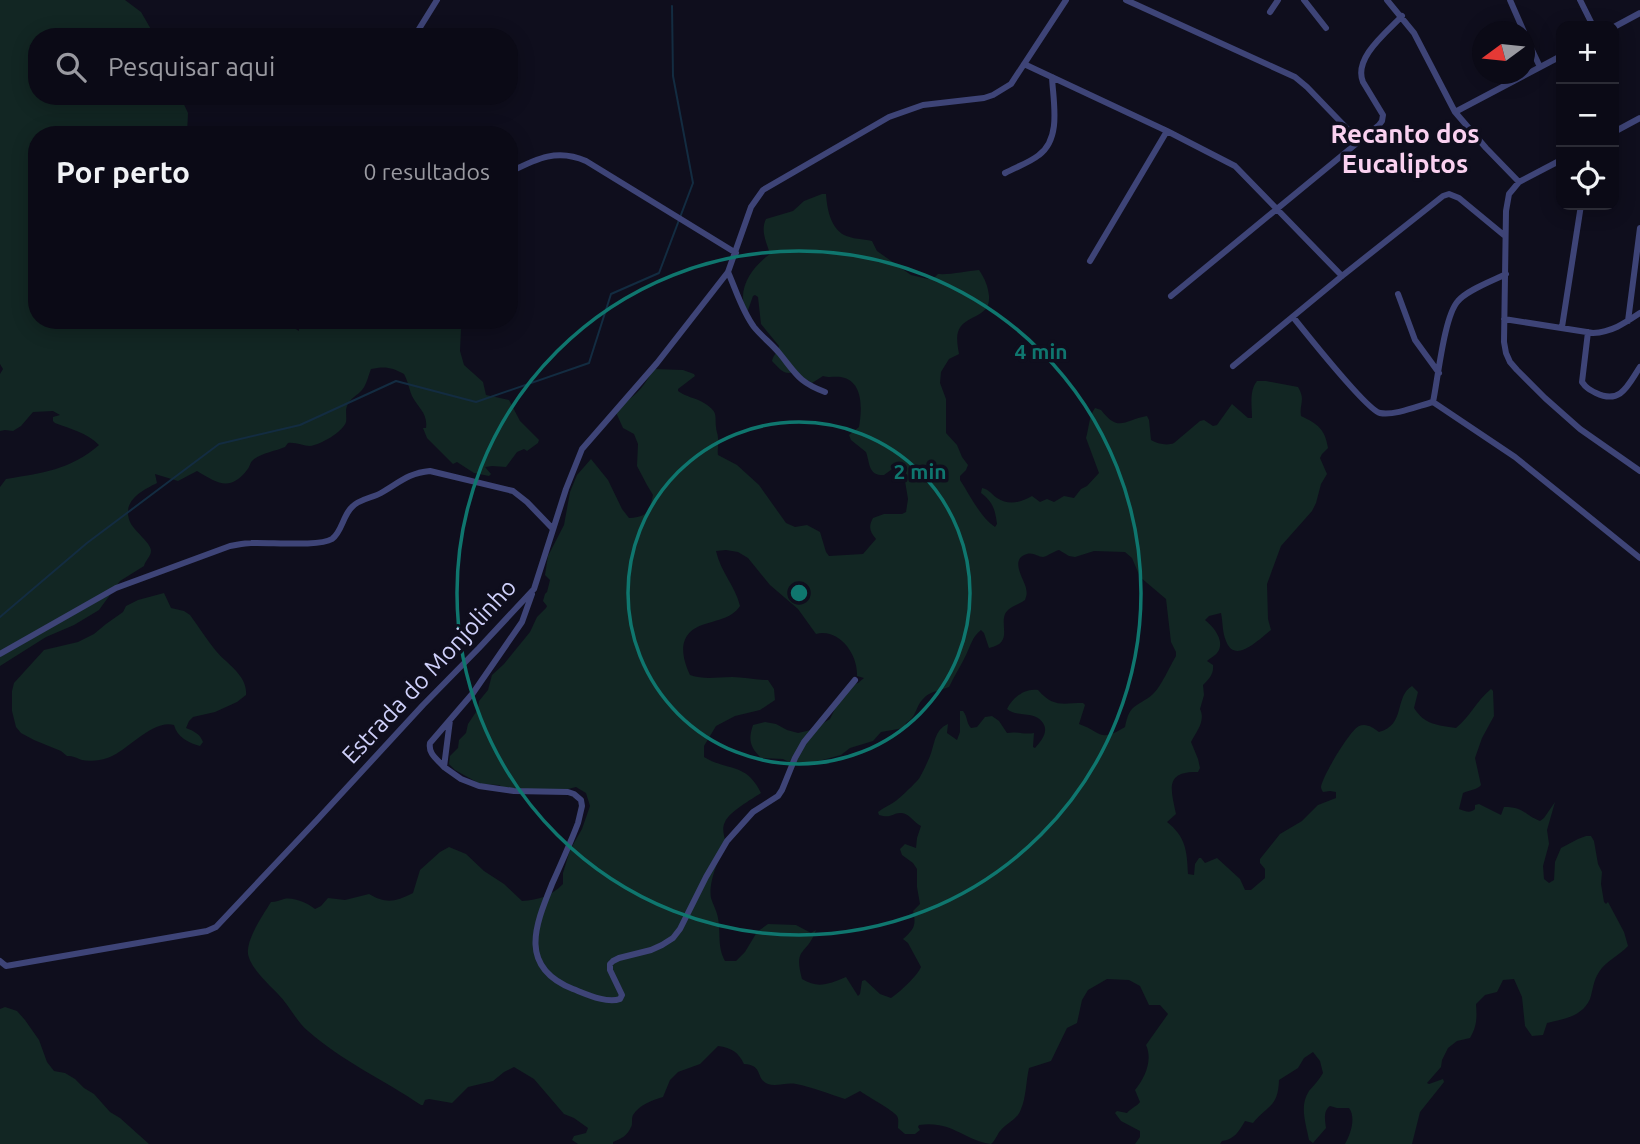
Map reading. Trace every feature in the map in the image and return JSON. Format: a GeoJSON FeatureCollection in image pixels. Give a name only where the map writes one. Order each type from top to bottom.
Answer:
{"type":"FeatureCollection","features":[{"type":"Feature","properties":{"kind":"street"},"geometry":{"type":"LineString","coordinates":[[420,28],[437,0]]}},
{"type":"Feature","properties":{"kind":"street"},"geometry":{"type":"LineString","coordinates":[[1055,0],[1064,3]]}},
{"type":"Feature","properties":{"kind":"street"},"geometry":{"type":"LineString","coordinates":[[1126,0],[1295,77],[1360,142]]}},
{"type":"Feature","properties":{"kind":"street"},"geometry":{"type":"LineString","coordinates":[[1270,12],[1278,0]]}},
{"type":"Feature","properties":{"kind":"street"},"geometry":{"type":"LineString","coordinates":[[1304,0],[1326,28]]}},
{"type":"Feature","properties":{"kind":"street"},"geometry":{"type":"LineString","coordinates":[[1387,0],[1402,16],[1418,41],[1455,112],[1519,182]]}},
{"type":"Feature","properties":{"kind":"street"},"geometry":{"type":"LineString","coordinates":[[1510,0],[1519,21]]}},
{"type":"Feature","properties":{"kind":"street"},"geometry":{"type":"LineString","coordinates":[[1580,0],[1590,21]]}},
{"type":"Feature","properties":{"kind":"street","name":"Estrada do Monjolinho"},"geometry":{"type":"LineString","coordinates":[[0,961],[6,966],[207,931],[216,927],[405,723],[534,589],[572,471],[582,449],[657,363],[728,272],[751,207],[763,190],[889,117],[923,105],[993,95],[1011,83],[1064,3]]}},
{"type":"Feature","properties":{"kind":"street"},"geometry":{"type":"LineString","coordinates":[[1619,24],[1640,13]]}},
{"type":"Feature","properties":{"kind":"street"},"geometry":{"type":"LineString","coordinates":[[1171,296],[1379,125],[1383,115],[1360,76],[1362,62],[1402,16]]}},
{"type":"Feature","properties":{"kind":"street"},"geometry":{"type":"LineString","coordinates":[[1535,56],[1540,67]]}},
{"type":"Feature","properties":{"kind":"street"},"geometry":{"type":"LineString","coordinates":[[1455,112],[1556,59]]}},
{"type":"Feature","properties":{"kind":"street"},"geometry":{"type":"LineString","coordinates":[[1024,64],[1235,166],[1342,276]]}},
{"type":"Feature","properties":{"kind":"street"},"geometry":{"type":"LineString","coordinates":[[1005,173],[1039,156],[1050,142],[1054,126],[1052,77]]}},
{"type":"Feature","properties":{"kind":"street"},"geometry":{"type":"LineString","coordinates":[[1619,129],[1640,118]]}},
{"type":"Feature","properties":{"kind":"street"},"geometry":{"type":"LineString","coordinates":[[1090,261],[1167,131]]}},
{"type":"Feature","properties":{"kind":"street"},"geometry":{"type":"LineString","coordinates":[[518,168],[542,157],[565,154],[577,157],[736,253]]}},
{"type":"Feature","properties":{"kind":"street"},"geometry":{"type":"LineString","coordinates":[[1556,163],[1519,182],[1508,198],[1505,236],[1506,353],[1517,370],[1580,429],[1640,471]]}},
{"type":"Feature","properties":{"kind":"street"},"geometry":{"type":"LineString","coordinates":[[1233,366],[1443,196],[1449,194],[1459,198],[1505,236]]}},
{"type":"Feature","properties":{"kind":"street"},"geometry":{"type":"LineString","coordinates":[[1562,327],[1580,210]]}},
{"type":"Feature","properties":{"kind":"street"},"geometry":{"type":"LineString","coordinates":[[1628,321],[1640,228]]}},
{"type":"Feature","properties":{"kind":"street"},"geometry":{"type":"LineString","coordinates":[[728,272],[745,312],[763,338],[778,351],[807,386],[825,392]]}},
{"type":"Feature","properties":{"kind":"street"},"geometry":{"type":"LineString","coordinates":[[1433,402],[1450,315],[1458,301],[1467,293],[1506,274]]}},
{"type":"Feature","properties":{"kind":"street"},"geometry":{"type":"LineString","coordinates":[[1398,295],[1415,340],[1439,373]]}},
{"type":"Feature","properties":{"kind":"street"},"geometry":{"type":"LineString","coordinates":[[1504,319],[1588,332],[1605,332],[1640,313]]}},
{"type":"Feature","properties":{"kind":"street"},"geometry":{"type":"LineString","coordinates":[[1293,317],[1375,412],[1393,413],[1433,402],[1515,457],[1640,558]]}},
{"type":"Feature","properties":{"kind":"street"},"geometry":{"type":"LineString","coordinates":[[1588,332],[1582,382],[1587,388],[1610,398],[1622,393],[1640,368]]}},
{"type":"Feature","properties":{"kind":"street"},"geometry":{"type":"LineString","coordinates":[[0,654],[116,588],[230,546],[249,543],[315,543],[328,540],[336,535],[354,504],[421,472],[430,471],[513,491],[553,529]]}},
{"type":"Feature","properties":{"kind":"street"},"geometry":{"type":"LineString","coordinates":[[534,589],[522,622],[473,692],[433,738],[429,749],[444,766],[461,779],[479,786],[514,791],[568,792],[578,796],[582,806],[581,814],[541,911],[534,937],[542,965],[558,981],[597,997],[616,1001],[622,995],[610,970],[610,964],[619,958],[662,945],[681,929],[727,841],[752,812],[778,796],[804,742],[855,680]]}},
{"type":"Feature","properties":{"kind":"street"},"geometry":{"type":"LineString","coordinates":[[444,766],[450,720]]}},
{"type":"Feature","properties":{"kind":"green space"},"geometry":{"type":"Polygon","coordinates":[[[0,0],[125,0],[141,12],[150,28],[28,28],[28,105],[184,105],[188,113],[187,126],[28,126],[28,329],[461,329],[460,351],[464,365],[483,382],[486,395],[509,400],[520,421],[539,440],[527,451],[524,449],[517,452],[506,467],[485,467],[491,474],[489,476],[474,473],[457,462],[453,464],[427,438],[423,428],[426,428],[426,418],[412,396],[404,374],[388,368],[371,369],[364,388],[347,406],[344,426],[325,441],[310,446],[288,443],[285,447],[256,458],[241,477],[229,483],[217,482],[197,471],[178,481],[155,474],[157,483],[134,498],[128,509],[131,524],[151,549],[144,566],[120,581],[99,610],[46,637],[0,666],[0,487],[6,479],[66,465],[99,445],[84,434],[55,423],[53,417],[60,415],[53,411],[33,412],[13,431],[0,431],[0,374],[3,369],[0,364],[0,0]]]}},
{"type":"Feature","properties":{"kind":"green space"},"geometry":{"type":"Polygon","coordinates":[[[826,194],[830,217],[839,232],[872,241],[877,251],[911,275],[928,279],[938,274],[979,270],[981,273],[989,296],[986,309],[961,326],[957,337],[959,354],[949,359],[941,372],[940,383],[946,399],[946,433],[957,445],[968,465],[960,480],[980,512],[995,527],[997,524],[994,510],[981,493],[982,488],[1006,502],[1020,501],[1032,496],[1040,502],[1047,499],[1054,502],[1064,496],[1074,498],[1099,473],[1086,438],[1095,408],[1117,423],[1147,416],[1151,440],[1169,444],[1174,443],[1200,421],[1217,425],[1232,404],[1248,418],[1252,418],[1252,394],[1257,381],[1298,387],[1302,399],[1301,416],[1316,425],[1325,436],[1328,448],[1320,458],[1327,474],[1312,511],[1281,546],[1267,584],[1271,630],[1254,644],[1235,651],[1226,641],[1221,613],[1205,620],[1215,631],[1220,644],[1217,653],[1207,661],[1213,665],[1213,671],[1203,685],[1201,722],[1191,742],[1200,768],[1198,772],[1180,775],[1175,779],[1172,790],[1176,814],[1167,822],[1182,839],[1188,874],[1194,875],[1195,864],[1199,858],[1205,863],[1217,858],[1240,879],[1245,890],[1251,890],[1265,878],[1265,869],[1260,859],[1280,834],[1302,821],[1318,805],[1336,798],[1336,792],[1323,792],[1321,787],[1337,754],[1355,729],[1365,725],[1379,732],[1387,728],[1397,717],[1403,697],[1412,686],[1418,692],[1414,708],[1423,718],[1432,723],[1456,728],[1491,689],[1494,716],[1475,758],[1481,785],[1463,793],[1459,809],[1471,811],[1479,804],[1501,815],[1504,807],[1511,807],[1540,821],[1555,802],[1547,830],[1549,844],[1543,866],[1544,879],[1549,883],[1554,880],[1555,862],[1561,848],[1591,836],[1602,872],[1604,902],[1608,902],[1624,932],[1628,946],[1599,972],[1590,999],[1582,1010],[1572,1016],[1547,1023],[1543,1035],[1532,1036],[1525,1026],[1522,997],[1514,979],[1503,980],[1497,992],[1485,995],[1476,1004],[1476,1022],[1470,1038],[1457,1041],[1448,1048],[1441,1067],[1427,1083],[1443,1079],[1444,1082],[1420,1112],[1412,1144],[1345,1144],[1352,1126],[1351,1112],[1349,1108],[1330,1106],[1325,1113],[1326,1128],[1313,1143],[1309,1140],[1304,1103],[1309,1091],[1323,1073],[1320,1061],[1313,1052],[1304,1058],[1298,1068],[1279,1080],[1277,1095],[1272,1104],[1253,1123],[1245,1121],[1230,1139],[1220,1144],[1135,1144],[1140,1137],[1140,1131],[1121,1121],[1115,1113],[1127,1113],[1140,1102],[1135,1090],[1147,1069],[1149,1057],[1146,1045],[1168,1014],[1160,1005],[1149,1005],[1140,986],[1129,980],[1107,979],[1088,990],[1082,1000],[1077,1023],[1067,1028],[1051,1061],[1029,1068],[1020,1112],[991,1144],[940,1125],[919,1125],[920,1130],[915,1134],[905,1134],[898,1128],[895,1113],[860,1091],[845,1099],[796,1084],[768,1084],[757,1069],[744,1064],[734,1051],[718,1046],[700,1064],[678,1072],[670,1080],[663,1097],[639,1108],[633,1115],[632,1126],[628,1132],[613,1144],[578,1144],[572,1140],[574,1136],[586,1133],[588,1128],[564,1114],[534,1079],[514,1067],[493,1081],[468,1087],[452,1103],[429,1099],[421,1105],[335,1052],[304,1027],[259,974],[248,956],[251,938],[271,902],[292,899],[315,909],[328,898],[345,900],[369,894],[391,901],[401,898],[413,893],[420,870],[449,847],[466,854],[522,901],[544,897],[563,884],[563,873],[570,850],[582,829],[590,806],[586,793],[576,787],[564,790],[509,791],[499,785],[480,784],[455,770],[449,764],[450,756],[466,733],[479,701],[488,690],[492,675],[530,632],[537,617],[547,606],[543,601],[550,580],[545,575],[548,556],[564,525],[570,492],[577,475],[591,459],[608,480],[629,518],[644,515],[649,509],[653,495],[637,466],[638,444],[634,434],[623,428],[614,408],[637,392],[654,369],[683,370],[694,374],[678,391],[704,403],[714,411],[718,455],[737,465],[759,485],[786,523],[795,527],[807,525],[820,532],[829,556],[863,554],[876,539],[870,529],[873,518],[906,512],[908,499],[903,469],[895,467],[884,475],[875,473],[870,468],[866,452],[851,440],[849,435],[859,427],[861,413],[860,397],[854,384],[841,377],[823,376],[812,383],[794,372],[782,371],[772,361],[779,346],[761,324],[758,297],[753,296],[747,313],[744,304],[747,280],[757,265],[770,254],[764,232],[766,219],[793,211],[804,201],[826,194]],[[1059,550],[1043,557],[1027,554],[1019,560],[1018,565],[1027,593],[1025,600],[1005,614],[1001,642],[989,648],[981,630],[974,638],[949,687],[926,696],[904,728],[881,732],[873,741],[850,748],[841,755],[794,765],[783,759],[761,758],[751,743],[753,725],[765,722],[798,733],[811,730],[830,719],[846,686],[858,683],[864,678],[857,676],[854,659],[846,644],[832,635],[816,634],[798,609],[770,585],[748,558],[738,552],[716,551],[740,606],[729,616],[690,632],[683,652],[690,675],[768,680],[774,689],[775,700],[760,710],[735,716],[716,726],[704,746],[704,757],[743,772],[761,793],[736,810],[724,825],[726,845],[715,870],[710,892],[718,918],[723,956],[725,961],[736,961],[757,932],[768,924],[796,925],[811,933],[816,930],[800,956],[802,979],[813,984],[824,984],[846,977],[858,996],[862,981],[865,980],[880,994],[891,998],[908,984],[921,967],[903,939],[913,927],[913,911],[920,904],[917,869],[902,855],[900,849],[905,844],[916,848],[921,826],[905,814],[883,816],[878,812],[897,800],[919,779],[937,734],[943,727],[948,724],[947,733],[957,740],[960,732],[960,711],[965,713],[971,728],[977,727],[985,717],[992,716],[1007,733],[1034,733],[1035,748],[1045,733],[1043,723],[1031,715],[1007,709],[1016,697],[1029,690],[1038,690],[1054,702],[1083,703],[1085,705],[1079,724],[1101,734],[1110,734],[1125,727],[1129,713],[1156,691],[1176,656],[1171,642],[1166,599],[1140,577],[1132,558],[1125,552],[1094,551],[1075,557],[1059,550]]]}},
{"type":"Feature","properties":{"kind":"green space"},"geometry":{"type":"Polygon","coordinates":[[[164,593],[171,608],[190,615],[216,651],[240,676],[246,688],[246,695],[237,702],[215,712],[193,717],[189,721],[186,728],[200,737],[203,742],[200,746],[184,739],[174,725],[166,724],[149,731],[110,757],[85,761],[67,756],[21,733],[16,727],[12,711],[14,683],[44,650],[78,642],[94,634],[123,612],[126,606],[164,593]]]}},
{"type":"Feature","properties":{"kind":"green space"},"geometry":{"type":"Polygon","coordinates":[[[5,1007],[17,1011],[25,1020],[39,1040],[47,1062],[54,1071],[75,1079],[149,1144],[0,1144],[0,1009],[5,1007]]]}},
{"type":"Feature","properties":{"kind":"waterway"},"geometry":{"type":"LineString","coordinates":[[0,617],[87,543],[219,444],[300,425],[396,381],[476,402],[589,363],[611,294],[659,273],[693,183],[673,76],[672,6]]}},
{"type":"Feature","properties":{"kind":"district","name":"Recanto dos Eucaliptos"},"geometry":{"type":"Point","coordinates":[1405,148]}}]}
